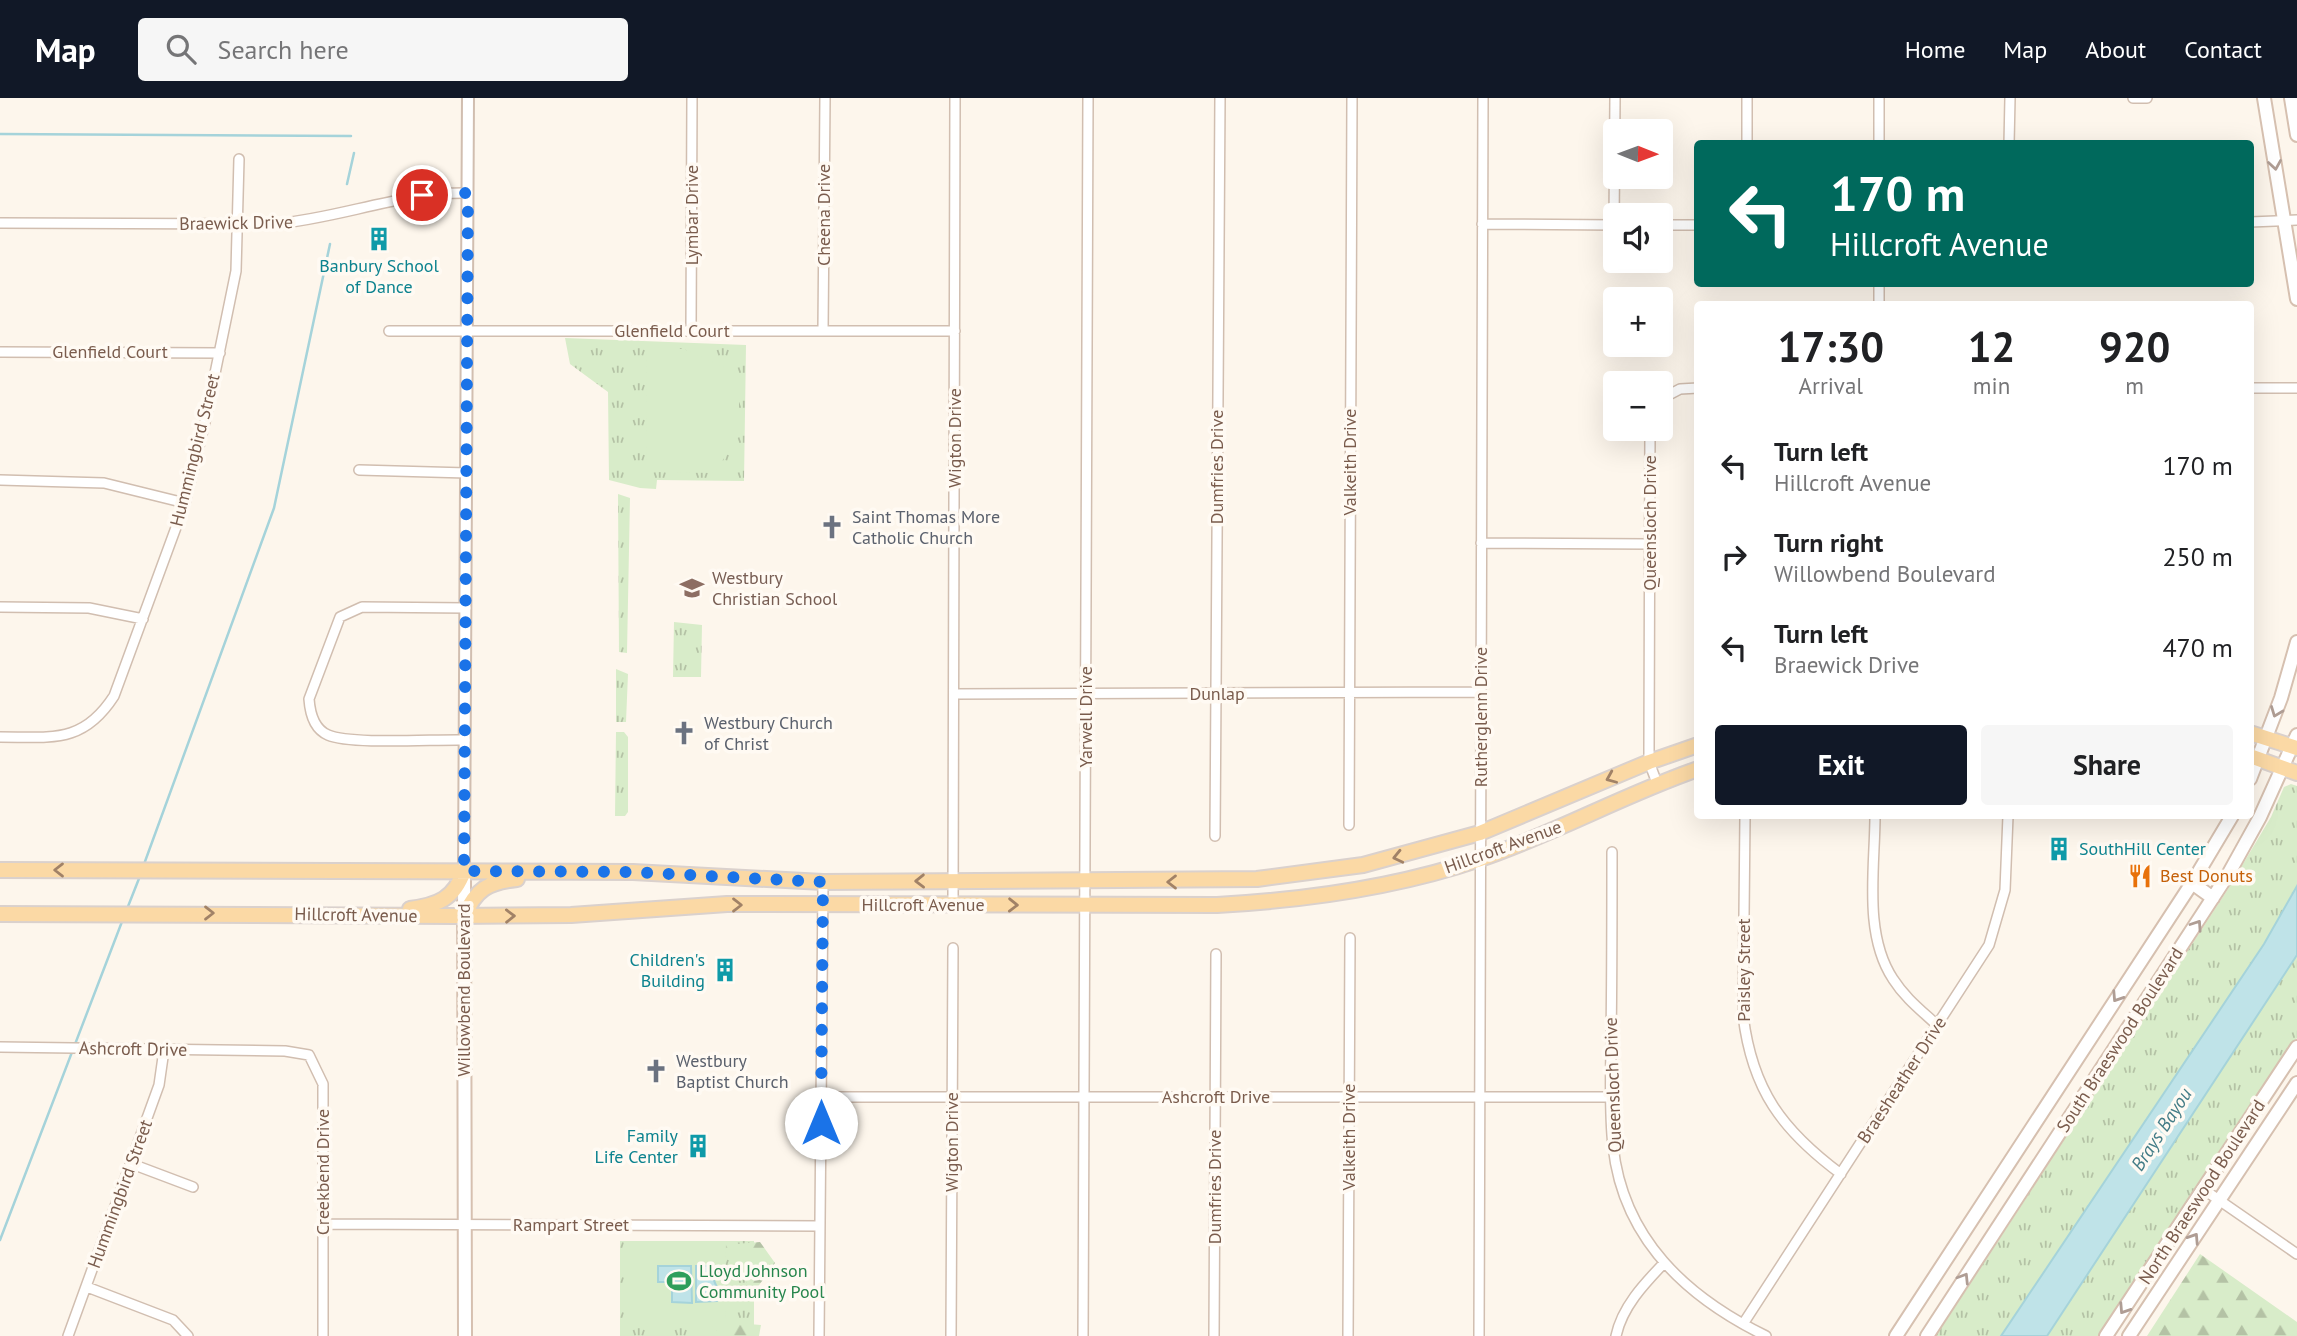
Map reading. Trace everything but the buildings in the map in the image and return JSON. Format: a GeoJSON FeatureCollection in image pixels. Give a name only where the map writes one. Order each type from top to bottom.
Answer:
{"type":"FeatureCollection","features":[{"type":"Feature","properties":{"kind":"main road"},"geometry":{"type":"LineString","coordinates":[[2264,98],[2291,221],[2297,299]]}},
{"type":"Feature","properties":{"kind":"main road"},"geometry":{"type":"LineString","coordinates":[[2291,98],[2297,135]]}},
{"type":"Feature","properties":{"kind":"main road"},"geometry":{"type":"LineString","coordinates":[[2297,642],[2267,738],[2255,756],[2297,774]]}},
{"type":"Feature","properties":{"kind":"main road"},"geometry":{"type":"LineString","coordinates":[[2254,734],[2296,743]]}},
{"type":"Feature","properties":{"kind":"main road","name":"South Braeswood Boulevard"},"geometry":{"type":"LineString","coordinates":[[1927,1336],[2213,898],[2260,817],[2296,743]]}},
{"type":"Feature","properties":{"kind":"main road","name":"Hillcroft Avenue"},"geometry":{"type":"LineString","coordinates":[[0,870],[633,872],[823,882],[1188,882],[1314,874],[1422,851],[1480,834],[1649,762],[1694,746]]}},
{"type":"Feature","properties":{"kind":"main road","name":"Hillcroft Avenue"},"geometry":{"type":"LineString","coordinates":[[0,914],[571,915],[727,904],[1085,906],[1217,905],[1282,901],[1359,890],[1480,859],[1584,818],[1657,783],[1694,770]]}},
{"type":"Feature","properties":{"kind":"main road","name":"South Braeswood Boulevard"},"geometry":{"type":"LineString","coordinates":[[1896,1336],[2192,883],[2230,819]]}},
{"type":"Feature","properties":{"kind":"main road"},"geometry":{"type":"LineString","coordinates":[[370,915],[439,903],[453,895],[464,871]]}},
{"type":"Feature","properties":{"kind":"main road","name":"Willowbend Boulevard"},"geometry":{"type":"LineString","coordinates":[[464,871],[465,1336]]}},
{"type":"Feature","properties":{"kind":"main road"},"geometry":{"type":"LineString","coordinates":[[464,916],[471,900],[483,887],[553,872]]}},
{"type":"Feature","properties":{"kind":"main road"},"geometry":{"type":"LineString","coordinates":[[2192,883],[2213,898]]}},
{"type":"Feature","properties":{"kind":"main road"},"geometry":{"type":"LineString","coordinates":[[2133,974],[2154,988]]}},
{"type":"Feature","properties":{"kind":"main road","name":"North Braeswood Boulevard"},"geometry":{"type":"LineString","coordinates":[[2106,1336],[2297,1047]]}},
{"type":"Feature","properties":{"kind":"main road","name":"North Braeswood Boulevard"},"geometry":{"type":"LineString","coordinates":[[2129,1336],[2297,1083]]}},
{"type":"Feature","properties":{"kind":"main road"},"geometry":{"type":"LineString","coordinates":[[2001,1175],[2022,1189]]}},
{"type":"Feature","properties":{"kind":"street","name":"Willowbend Boulevard"},"geometry":{"type":"LineString","coordinates":[[464,871],[468,98]]}},
{"type":"Feature","properties":{"kind":"street","name":"Lymbar Drive"},"geometry":{"type":"LineString","coordinates":[[691,331],[692,98]]}},
{"type":"Feature","properties":{"kind":"street","name":"Cheena Drive"},"geometry":{"type":"LineString","coordinates":[[824,331],[825,98]]}},
{"type":"Feature","properties":{"kind":"street","name":"Wigton Drive"},"geometry":{"type":"LineString","coordinates":[[953,905],[956,98]]}},
{"type":"Feature","properties":{"kind":"street","name":"Yarwell Drive"},"geometry":{"type":"LineString","coordinates":[[1083,1336],[1088,98]]}},
{"type":"Feature","properties":{"kind":"street","name":"Dumfries Drive"},"geometry":{"type":"LineString","coordinates":[[1215,836],[1220,98]]}},
{"type":"Feature","properties":{"kind":"street","name":"Valkeith Drive"},"geometry":{"type":"LineString","coordinates":[[1349,825],[1352,98]]}},
{"type":"Feature","properties":{"kind":"street","name":"Rutherglenn Drive"},"geometry":{"type":"LineString","coordinates":[[1479,1336],[1483,98]]}},
{"type":"Feature","properties":{"kind":"street"},"geometry":{"type":"LineString","coordinates":[[1615,98],[1615,203]]}},
{"type":"Feature","properties":{"kind":"street"},"geometry":{"type":"LineString","coordinates":[[1747,98],[1747,140]]}},
{"type":"Feature","properties":{"kind":"street"},"geometry":{"type":"LineString","coordinates":[[1879,98],[1879,140]]}},
{"type":"Feature","properties":{"kind":"street"},"geometry":{"type":"LineString","coordinates":[[2010,98],[2010,140]]}},
{"type":"Feature","properties":{"kind":"street"},"geometry":{"type":"LineString","coordinates":[[2133,98],[2147,98]]}},
{"type":"Feature","properties":{"kind":"street","name":"Hummingbird Street"},"geometry":{"type":"LineString","coordinates":[[0,737],[43,737],[83,730],[100,718],[114,696],[186,503],[236,271],[240,224],[239,159]]}},
{"type":"Feature","properties":{"kind":"street","name":"Braewick Drive"},"geometry":{"type":"LineString","coordinates":[[0,223],[240,224],[316,220],[404,197],[468,193]]}},
{"type":"Feature","properties":{"kind":"street"},"geometry":{"type":"LineString","coordinates":[[2254,222],[2291,221]]}},
{"type":"Feature","properties":{"kind":"street"},"geometry":{"type":"LineString","coordinates":[[1482,225],[1603,225]]}},
{"type":"Feature","properties":{"kind":"street"},"geometry":{"type":"LineString","coordinates":[[1673,225],[1694,225]]}},
{"type":"Feature","properties":{"kind":"street","name":"Glenfield Court"},"geometry":{"type":"LineString","coordinates":[[390,331],[955,331]]}},
{"type":"Feature","properties":{"kind":"street","name":"Glenfield Court"},"geometry":{"type":"LineString","coordinates":[[0,352],[220,353]]}},
{"type":"Feature","properties":{"kind":"street"},"geometry":{"type":"LineString","coordinates":[[1673,392],[1694,388]]}},
{"type":"Feature","properties":{"kind":"street"},"geometry":{"type":"LineString","coordinates":[[2254,388],[2297,388]]}},
{"type":"Feature","properties":{"kind":"street","name":"Queensloch Drive"},"geometry":{"type":"LineString","coordinates":[[1650,441],[1649,762],[1657,783]]}},
{"type":"Feature","properties":{"kind":"street"},"geometry":{"type":"LineString","coordinates":[[359,470],[467,473]]}},
{"type":"Feature","properties":{"kind":"street"},"geometry":{"type":"LineString","coordinates":[[0,480],[104,484],[186,503]]}},
{"type":"Feature","properties":{"kind":"street"},"geometry":{"type":"LineString","coordinates":[[1481,543],[1649,544]]}},
{"type":"Feature","properties":{"kind":"street"},"geometry":{"type":"LineString","coordinates":[[0,607],[89,608],[143,619]]}},
{"type":"Feature","properties":{"kind":"street"},"geometry":{"type":"LineString","coordinates":[[465,740],[349,738],[327,735],[318,728],[309,699],[340,618],[348,611],[362,607],[466,608]]}},
{"type":"Feature","properties":{"kind":"street","name":"Dunlap"},"geometry":{"type":"LineString","coordinates":[[954,694],[1481,692]]}},
{"type":"Feature","properties":{"kind":"street","name":"Paisley Street"},"geometry":{"type":"LineString","coordinates":[[1745,819],[1743,1015],[1746,1042],[1760,1085],[1782,1121],[1811,1152],[1841,1174]]}},
{"type":"Feature","properties":{"kind":"street"},"geometry":{"type":"LineString","coordinates":[[1875,819],[1875,918],[1882,957],[1899,988],[1938,1026]]}},
{"type":"Feature","properties":{"kind":"street","name":"Braesheather Drive"},"geometry":{"type":"LineString","coordinates":[[1742,1324],[1989,945],[2008,872],[2008,819]]}},
{"type":"Feature","properties":{"kind":"street","name":"Queensloch Drive"},"geometry":{"type":"LineString","coordinates":[[1612,852],[1611,1097],[1613,1146],[1619,1180],[1631,1212],[1664,1263],[1708,1304],[1766,1336]]}},
{"type":"Feature","properties":{"kind":"street"},"geometry":{"type":"LineString","coordinates":[[819,1336],[823,882]]}},
{"type":"Feature","properties":{"kind":"street","name":"Valkeith Drive"},"geometry":{"type":"LineString","coordinates":[[1348,1336],[1350,937]]}},
{"type":"Feature","properties":{"kind":"street","name":"Wigton Drive"},"geometry":{"type":"LineString","coordinates":[[951,1336],[953,948]]}},
{"type":"Feature","properties":{"kind":"street","name":"Dumfries Drive"},"geometry":{"type":"LineString","coordinates":[[1214,1336],[1216,954]]}},
{"type":"Feature","properties":{"kind":"street","name":"Ashcroft Drive"},"geometry":{"type":"LineString","coordinates":[[0,1048],[266,1050]]}},
{"type":"Feature","properties":{"kind":"street","name":"Hummingbird Street"},"geometry":{"type":"LineString","coordinates":[[68,1336],[159,1085],[164,1049]]}},
{"type":"Feature","properties":{"kind":"street","name":"Creekbend Drive"},"geometry":{"type":"LineString","coordinates":[[266,1050],[309,1055],[323,1084],[323,1336]]}},
{"type":"Feature","properties":{"kind":"street","name":"Ashcroft Drive"},"geometry":{"type":"LineString","coordinates":[[821,1097],[1611,1097]]}},
{"type":"Feature","properties":{"kind":"street"},"geometry":{"type":"LineString","coordinates":[[132,1164],[193,1187]]}},
{"type":"Feature","properties":{"kind":"street"},"geometry":{"type":"LineString","coordinates":[[2203,1189],[2297,1254]]}},
{"type":"Feature","properties":{"kind":"street","name":"Rampart Street"},"geometry":{"type":"LineString","coordinates":[[323,1224],[820,1226]]}},
{"type":"Feature","properties":{"kind":"street"},"geometry":{"type":"LineString","coordinates":[[1616,1336],[1619,1323],[1639,1290],[1664,1263]]}},
{"type":"Feature","properties":{"kind":"street"},"geometry":{"type":"LineString","coordinates":[[87,1287],[173,1320],[188,1336]]}},
{"type":"Feature","properties":{"kind":"green space"},"geometry":{"type":"Polygon","coordinates":[[[565,338],[746,345],[744,481],[657,480],[656,489],[609,480],[608,392],[570,364],[565,338]]]}},
{"type":"Feature","properties":{"kind":"green space"},"geometry":{"type":"Polygon","coordinates":[[[646,349],[684,349],[739,374],[739,436],[714,473],[653,472],[647,465],[646,349]]]}},
{"type":"Feature","properties":{"kind":"green space"},"geometry":{"type":"Polygon","coordinates":[[[618,494],[630,498],[627,653],[619,652],[618,494]]]}},
{"type":"Feature","properties":{"kind":"green space"},"geometry":{"type":"Polygon","coordinates":[[[674,622],[702,625],[701,677],[673,677],[674,622]]]}},
{"type":"Feature","properties":{"kind":"green space"},"geometry":{"type":"Polygon","coordinates":[[[616,669],[628,674],[626,722],[616,722],[616,669]]]}},
{"type":"Feature","properties":{"kind":"green space"},"geometry":{"type":"Polygon","coordinates":[[[616,732],[624,732],[628,737],[628,812],[625,816],[615,816],[616,732]]]}},
{"type":"Feature","properties":{"kind":"green space"},"geometry":{"type":"Polygon","coordinates":[[[2291,784],[2297,786],[2297,1038],[2101,1336],[1936,1336],[2228,889],[2271,817],[2284,787],[2291,784]]]}},
{"type":"Feature","properties":{"kind":"green space","name":"Lloyd Johnson Community Pool"},"geometry":{"type":"Polygon","coordinates":[[[620,1241],[754,1241],[754,1336],[620,1336],[620,1241]]]}},
{"type":"Feature","properties":{"kind":"green space","name":"Lloyd Johnson Community Pool"},"geometry":{"type":"Polygon","coordinates":[[[632,1241],[726,1241],[725,1320],[713,1320],[712,1327],[666,1327],[666,1321],[632,1321],[632,1241]]]}},
{"type":"Feature","properties":{"kind":"green space"},"geometry":{"type":"Polygon","coordinates":[[[760,1242],[775,1263],[752,1295],[745,1279],[747,1257],[731,1249],[715,1256],[673,1249],[760,1242]]]}},
{"type":"Feature","properties":{"kind":"green space"},"geometry":{"type":"Polygon","coordinates":[[[2200,1254],[2297,1322],[2297,1336],[2147,1336],[2200,1254]]]}},
{"type":"Feature","properties":{"kind":"green space"},"geometry":{"type":"Polygon","coordinates":[[[724,1322],[761,1325],[759,1336],[717,1336],[716,1327],[724,1322]]]}},
{"type":"Feature","properties":{"kind":"water","name":"Brays Bayou"},"geometry":{"type":"Polygon","coordinates":[[[2297,886],[2297,955],[2047,1336],[2001,1336],[2264,944],[2297,886]]]}},
{"type":"Feature","properties":{"kind":"water"},"geometry":{"type":"Polygon","coordinates":[[[658,1266],[691,1266],[692,1303],[672,1302],[672,1282],[658,1282],[658,1266]]]}},
{"type":"Feature","properties":{"kind":"water"},"geometry":{"type":"Polygon","coordinates":[[[696,1266],[714,1266],[713,1278],[720,1295],[717,1301],[696,1302],[696,1266]]]}},
{"type":"Feature","properties":{"kind":"waterway"},"geometry":{"type":"LineString","coordinates":[[0,134],[351,136]]}},
{"type":"Feature","properties":{"kind":"waterway"},"geometry":{"type":"LineString","coordinates":[[347,184],[354,153]]}},
{"type":"Feature","properties":{"kind":"waterway"},"geometry":{"type":"LineString","coordinates":[[143,867],[274,508],[330,244]]}},
{"type":"Feature","properties":{"kind":"waterway"},"geometry":{"type":"LineString","coordinates":[[127,909],[140,876]]}},
{"type":"Feature","properties":{"kind":"waterway"},"geometry":{"type":"LineString","coordinates":[[0,1240],[123,919]]}},
{"type":"Feature","properties":{"kind":"place","name":"Banbury School of Dance"},"geometry":{"type":"Point","coordinates":[379,239]}},
{"type":"Feature","properties":{"kind":"place","name":"Saint Thomas More Catholic Church"},"geometry":{"type":"Point","coordinates":[832,527]}},
{"type":"Feature","properties":{"kind":"place","name":"Westbury Christian School"},"geometry":{"type":"Point","coordinates":[692,588]}},
{"type":"Feature","properties":{"kind":"place","name":"Westbury Church of Christ"},"geometry":{"type":"Point","coordinates":[684,733]}},
{"type":"Feature","properties":{"kind":"place","name":"SouthHill Center"},"geometry":{"type":"Point","coordinates":[2059,849]}},
{"type":"Feature","properties":{"kind":"place","name":"Best Donuts"},"geometry":{"type":"Point","coordinates":[2140,876]}},
{"type":"Feature","properties":{"kind":"place","name":"Children's Building"},"geometry":{"type":"Point","coordinates":[725,970]}},
{"type":"Feature","properties":{"kind":"place","name":"Westbury Baptist Church"},"geometry":{"type":"Point","coordinates":[656,1071]}},
{"type":"Feature","properties":{"kind":"place","name":"Family Life Center"},"geometry":{"type":"Point","coordinates":[698,1146]}},
{"type":"Feature","properties":{"kind":"place","name":"Lloyd Johnson Community Pool"},"geometry":{"type":"Point","coordinates":[679,1281]}},
{"type":"Feature","properties":{"kind":"route"},"geometry":{"type":"LineString","coordinates":[[422,195],[468,193],[464,871],[633,872],[823,882],[821,1123]]}}]}
